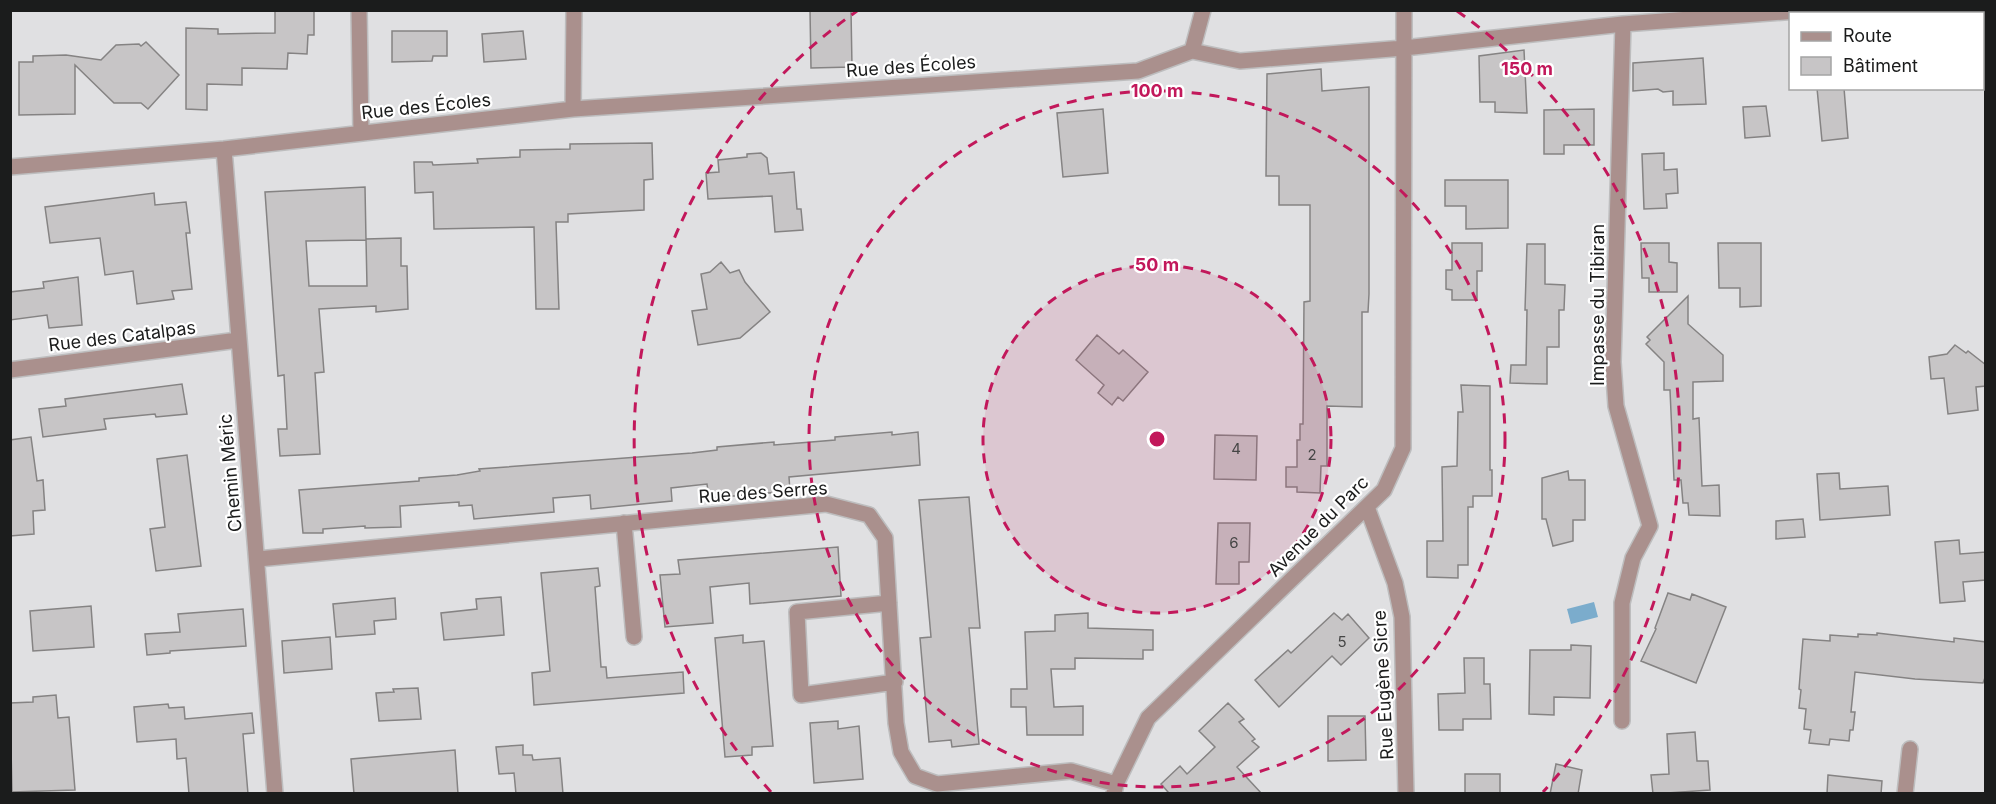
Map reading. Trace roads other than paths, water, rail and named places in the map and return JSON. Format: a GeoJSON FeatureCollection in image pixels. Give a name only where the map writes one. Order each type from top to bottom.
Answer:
{"type":"FeatureCollection","features":[{"type":"Feature","properties":{"kind":"street"},"geometry":{"type":"LineString","coordinates":[[359,10],[361,133]]}},
{"type":"Feature","properties":{"kind":"street"},"geometry":{"type":"LineString","coordinates":[[573,109],[574,10]]}},
{"type":"Feature","properties":{"kind":"street"},"geometry":{"type":"LineString","coordinates":[[1203,10],[1192,51],[1240,61],[1404,48],[1623,24],[1810,10]]}},
{"type":"Feature","properties":{"kind":"street","name":"Avenue du Parc"},"geometry":{"type":"LineString","coordinates":[[1115,789],[1148,718],[1383,490],[1403,448],[1404,10]]}},
{"type":"Feature","properties":{"kind":"street","name":"Impasse du Tibiran"},"geometry":{"type":"LineString","coordinates":[[1622,721],[1622,603],[1633,558],[1650,526],[1616,406],[1612,362],[1623,24]]}},
{"type":"Feature","properties":{"kind":"street","name":"Rue des Écoles"},"geometry":{"type":"LineString","coordinates":[[10,167],[224,149],[573,109],[1138,71],[1192,51]]}},
{"type":"Feature","properties":{"kind":"street","name":"Chemin Méric"},"geometry":{"type":"LineString","coordinates":[[224,149],[275,794]]}},
{"type":"Feature","properties":{"kind":"street","name":"Rue des Catalpas"},"geometry":{"type":"LineString","coordinates":[[10,370],[238,340]]}},
{"type":"Feature","properties":{"kind":"street","name":"Rue des Serres"},"geometry":{"type":"LineString","coordinates":[[258,559],[826,504],[868,515],[885,538],[896,723],[901,752],[915,776],[937,784],[1071,771],[1115,789]]}},
{"type":"Feature","properties":{"kind":"street","name":"Rue Eugène Sicre"},"geometry":{"type":"LineString","coordinates":[[1366,507],[1395,583],[1402,617],[1406,794]]}},
{"type":"Feature","properties":{"kind":"street"},"geometry":{"type":"LineString","coordinates":[[624,523],[634,637]]}},
{"type":"Feature","properties":{"kind":"street"},"geometry":{"type":"LineString","coordinates":[[889,603],[796,612],[801,695],[895,682]]}},
{"type":"Feature","properties":{"kind":"street"},"geometry":{"type":"LineString","coordinates":[[1905,794],[1910,749]]}},
{"type":"Feature","properties":{"kind":"water"},"geometry":{"type":"Polygon","coordinates":[[[1594,602],[1598,617],[1571,624],[1567,609],[1594,602]]]}}]}
